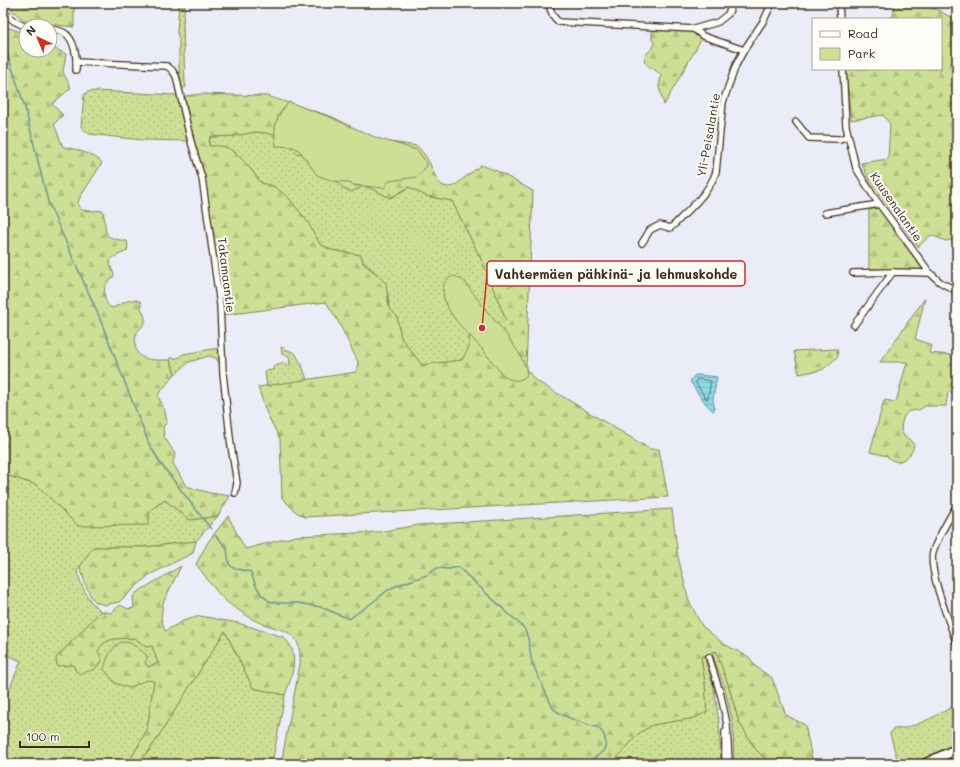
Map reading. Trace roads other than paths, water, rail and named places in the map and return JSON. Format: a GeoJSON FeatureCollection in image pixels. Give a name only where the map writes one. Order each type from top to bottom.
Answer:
{"type":"FeatureCollection","features":[{"type":"Feature","properties":{"kind":"highway"},"geometry":{"type":"LineString","coordinates":[[925,764],[957,749]]}},
{"type":"Feature","properties":{"kind":"highway"},"geometry":{"type":"LineString","coordinates":[[941,764],[957,755]]}},
{"type":"Feature","properties":{"kind":"street"},"geometry":{"type":"LineString","coordinates":[[549,3],[550,11],[554,19],[559,22],[694,29],[718,22],[728,14],[733,3]]}},
{"type":"Feature","properties":{"kind":"street","name":"Yli-Peisalantie"},"geometry":{"type":"LineString","coordinates":[[642,243],[650,230],[660,225],[670,228],[676,223],[712,183],[716,172],[723,102],[736,65],[764,20],[772,3]]}},
{"type":"Feature","properties":{"kind":"street"},"geometry":{"type":"LineString","coordinates":[[839,3],[840,18]]}},
{"type":"Feature","properties":{"kind":"street"},"geometry":{"type":"LineString","coordinates":[[3,12],[18,24]]}},
{"type":"Feature","properties":{"kind":"street"},"geometry":{"type":"LineString","coordinates":[[694,29],[703,36],[744,50]]}},
{"type":"Feature","properties":{"kind":"street"},"geometry":{"type":"LineString","coordinates":[[58,30],[61,30],[68,36],[72,44],[76,62],[76,70]]}},
{"type":"Feature","properties":{"kind":"street","name":"Takamaantie"},"geometry":{"type":"LineString","coordinates":[[76,62],[167,66],[176,76],[191,142],[202,178],[220,305],[224,373],[231,446],[237,483],[235,494]]}},
{"type":"Feature","properties":{"kind":"street","name":"Kuusenalantie"},"geometry":{"type":"LineString","coordinates":[[843,70],[846,126],[856,168],[930,273],[940,282],[957,292]]}},
{"type":"Feature","properties":{"kind":"street"},"geometry":{"type":"LineString","coordinates":[[796,122],[809,138],[840,139],[848,136]]}},
{"type":"Feature","properties":{"kind":"street"},"geometry":{"type":"LineString","coordinates":[[825,213],[880,204]]}},
{"type":"Feature","properties":{"kind":"street"},"geometry":{"type":"LineString","coordinates":[[854,325],[892,272]]}},
{"type":"Feature","properties":{"kind":"street"},"geometry":{"type":"LineString","coordinates":[[853,273],[930,273]]}},
{"type":"Feature","properties":{"kind":"street"},"geometry":{"type":"LineString","coordinates":[[957,505],[933,552],[932,564],[936,581],[957,644]]}},
{"type":"Feature","properties":{"kind":"street"},"geometry":{"type":"LineString","coordinates":[[709,657],[725,714],[730,764]]}},
{"type":"Feature","properties":{"kind":"street"},"geometry":{"type":"LineString","coordinates":[[725,714],[725,764]]}},
{"type":"Feature","properties":{"kind":"water"},"geometry":{"type":"Polygon","coordinates":[[[695,375],[717,377],[713,400],[715,409],[713,411],[703,400],[690,381],[695,375]]]}},
{"type":"Feature","properties":{"kind":"waterway"},"geometry":{"type":"LineString","coordinates":[[3,40],[25,108],[48,202],[98,314],[149,444],[161,464],[211,529]]}},
{"type":"Feature","properties":{"kind":"waterway"},"geometry":{"type":"LineString","coordinates":[[216,536],[227,548],[229,564],[233,568],[251,572],[255,584],[261,594],[269,601],[278,603],[298,603],[321,607],[349,619],[388,590],[398,585],[427,575],[437,568],[448,569],[458,567],[524,628],[528,638],[532,663],[553,708],[566,716],[596,727],[603,733],[606,743],[604,749],[584,764]]}},
{"type":"Feature","properties":{"kind":"place","name":"Vahtermäen pähkinä- ja lehmuskohde"},"geometry":{"type":"Point","coordinates":[482,328]}}]}
